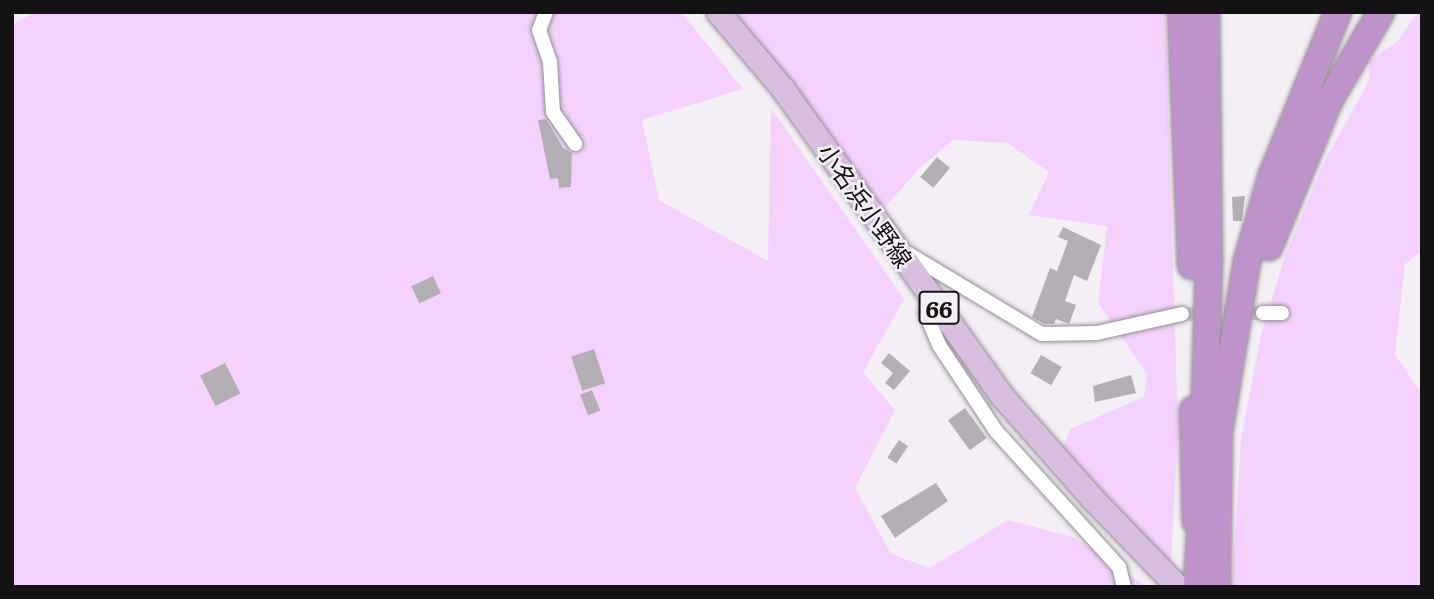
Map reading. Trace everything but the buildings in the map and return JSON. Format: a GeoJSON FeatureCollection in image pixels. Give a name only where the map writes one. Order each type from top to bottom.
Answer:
{"type":"FeatureCollection","features":[{"type":"Feature","properties":{"kind":"highway"},"geometry":{"type":"LineString","coordinates":[[1181,12],[1208,547]]}},
{"type":"Feature","properties":{"kind":"highway"},"geometry":{"type":"LineString","coordinates":[[1206,12],[1208,547]]}},
{"type":"Feature","properties":{"kind":"highway"},"geometry":{"type":"LineString","coordinates":[[1208,547],[1219,432],[1247,261],[1272,175],[1338,12]]}},
{"type":"Feature","properties":{"kind":"highway"},"geometry":{"type":"LineString","coordinates":[[1197,586],[1208,547],[1236,382],[1271,240],[1329,101],[1381,12]]}},
{"type":"Feature","properties":{"kind":"main road","name":"小名浜小野線"},"geometry":{"type":"LineString","coordinates":[[718,12],[783,89],[1025,424],[1197,586]]}},
{"type":"Feature","properties":{"kind":"street"},"geometry":{"type":"LineString","coordinates":[[546,12],[539,30],[550,61],[553,112],[575,144]]}},
{"type":"Feature","properties":{"kind":"street"},"geometry":{"type":"LineString","coordinates":[[895,246],[1042,334],[1097,333],[1182,314]]}},
{"type":"Feature","properties":{"kind":"street"},"geometry":{"type":"LineString","coordinates":[[928,293],[926,314],[946,356],[996,431],[1119,567],[1124,587]]}},
{"type":"Feature","properties":{"kind":"street"},"geometry":{"type":"LineString","coordinates":[[1263,313],[1282,313]]}},
{"type":"Feature","properties":{"kind":"shaded area"},"geometry":{"type":"Polygon","coordinates":[[[35,12],[681,12],[743,89],[642,120],[659,200],[768,261],[771,108],[904,299],[863,372],[895,410],[855,488],[891,554],[930,568],[1008,520],[1073,537],[1148,587],[12,587],[12,25],[35,12]]]}},
{"type":"Feature","properties":{"kind":"shaded area"},"geometry":{"type":"Polygon","coordinates":[[[731,12],[1165,12],[1178,425],[1171,567],[1063,447],[1070,429],[1144,397],[1147,374],[1098,303],[1107,226],[1029,215],[1049,172],[1007,143],[953,140],[919,169],[882,211],[731,12]]]}},
{"type":"Feature","properties":{"kind":"shaded area"},"geometry":{"type":"Polygon","coordinates":[[[1417,12],[1422,12],[1422,251],[1405,264],[1395,354],[1422,394],[1422,587],[1232,587],[1241,440],[1261,335],[1285,256],[1325,160],[1369,81],[1370,60],[1397,42],[1417,12]]]}},
{"type":"Feature","properties":{"kind":"tunnel"},"geometry":{"type":"LineString","coordinates":[[1182,314],[1263,313]]}}]}
